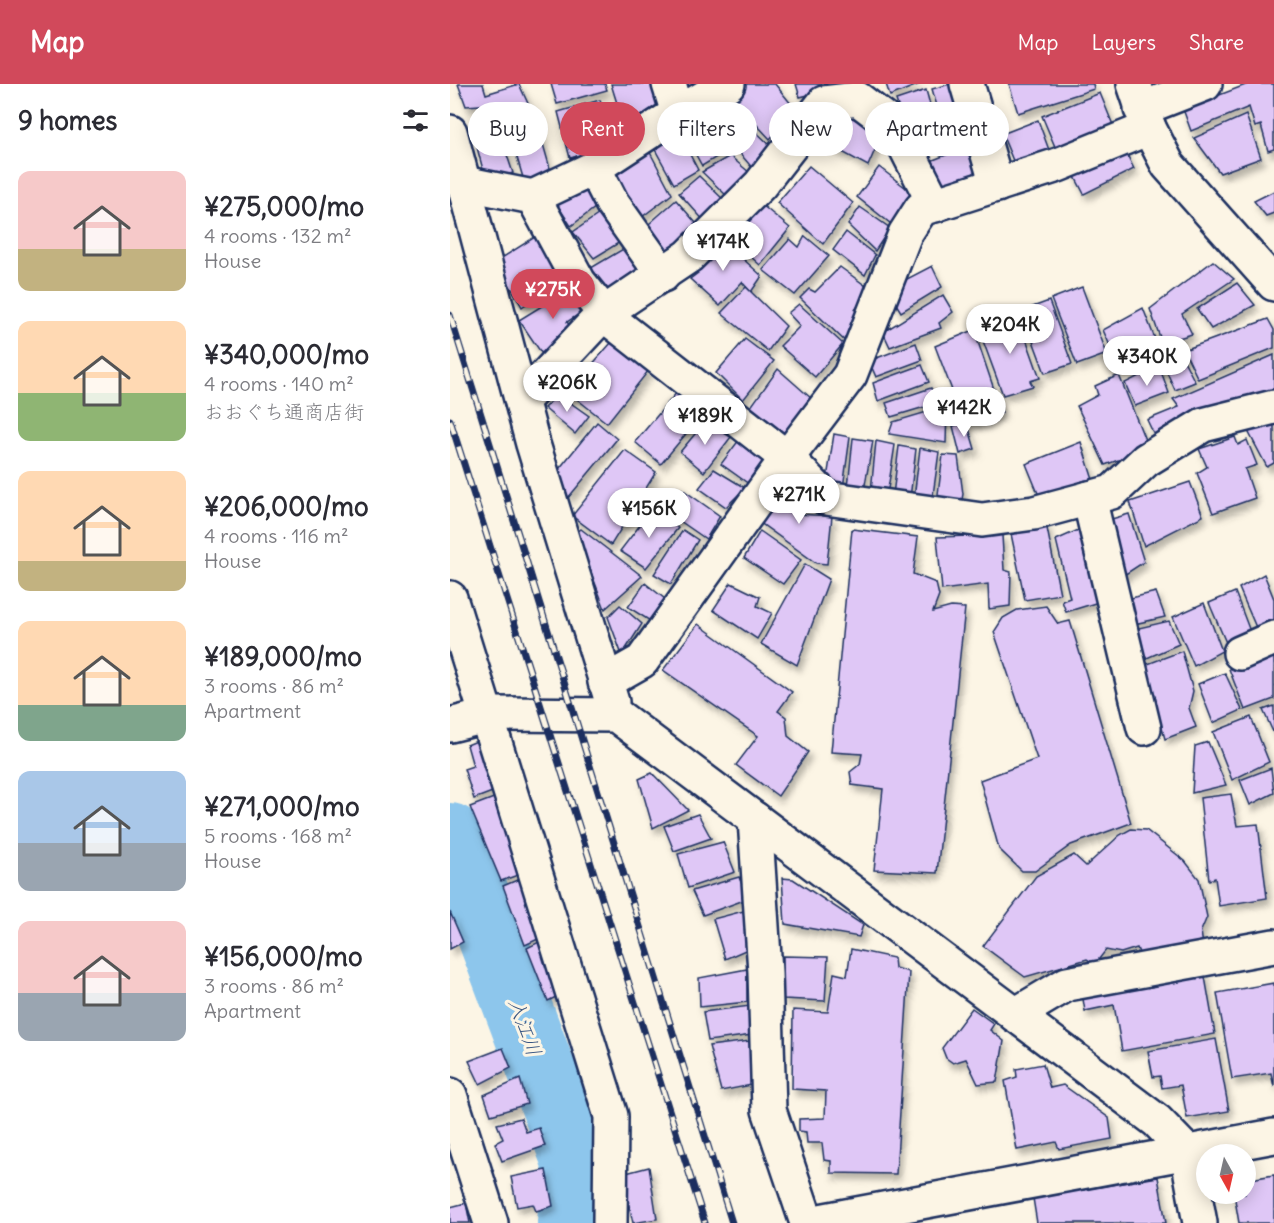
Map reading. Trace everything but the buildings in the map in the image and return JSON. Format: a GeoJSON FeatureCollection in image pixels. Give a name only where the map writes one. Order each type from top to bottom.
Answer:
{"type":"FeatureCollection","features":[{"type":"Feature","properties":{"kind":"street"},"geometry":{"type":"LineString","coordinates":[[463,183],[533,196],[594,168],[673,98],[729,84]]}},
{"type":"Feature","properties":{"kind":"street"},"geometry":{"type":"LineString","coordinates":[[967,84],[997,185]]}},
{"type":"Feature","properties":{"kind":"street"},"geometry":{"type":"LineString","coordinates":[[605,682],[642,661],[787,458],[850,375],[905,234],[921,209],[1058,165],[1141,107],[1205,84]]}},
{"type":"Feature","properties":{"kind":"street"},"geometry":{"type":"LineString","coordinates":[[522,401],[604,313],[689,256],[760,185],[824,103],[858,99],[896,129],[935,205]]}},
{"type":"Feature","properties":{"kind":"street"},"geometry":{"type":"LineString","coordinates":[[1141,107],[1168,165],[1274,284]]}},
{"type":"Feature","properties":{"kind":"street"},"geometry":{"type":"LineString","coordinates":[[450,132],[522,401],[616,715],[1157,1121],[1187,1152],[1200,1223]]}},
{"type":"Feature","properties":{"kind":"street"},"geometry":{"type":"LineString","coordinates":[[594,168],[612,203],[663,274]]}},
{"type":"Feature","properties":{"kind":"street"},"geometry":{"type":"LineString","coordinates":[[533,196],[579,282],[604,313],[787,458],[826,498],[982,520],[1034,513],[1112,492],[1146,460],[1203,424],[1274,407]]}},
{"type":"Feature","properties":{"kind":"street"},"geometry":{"type":"LineString","coordinates":[[1089,498],[1144,728]]}},
{"type":"Feature","properties":{"kind":"street"},"geometry":{"type":"LineString","coordinates":[[450,598],[612,1116],[610,1223]]}},
{"type":"Feature","properties":{"kind":"street"},"geometry":{"type":"LineString","coordinates":[[1240,653],[1274,638]]}},
{"type":"Feature","properties":{"kind":"street"},"geometry":{"type":"LineString","coordinates":[[450,725],[486,716],[528,712],[616,715]]}},
{"type":"Feature","properties":{"kind":"street"},"geometry":{"type":"LineString","coordinates":[[755,819],[765,972],[769,1110],[808,1223],[1274,1136]]}},
{"type":"Feature","properties":{"kind":"street"},"geometry":{"type":"LineString","coordinates":[[1015,1015],[1067,984],[1274,946]]}},
{"type":"Feature","properties":{"kind":"street"},"geometry":{"type":"LineString","coordinates":[[450,1095],[490,1223]]}},
{"type":"Feature","properties":{"kind":"waterway","name":"入江川"},"geometry":{"type":"LineString","coordinates":[[450,837],[469,877],[576,1162],[571,1223]]}},
{"type":"Feature","properties":{"kind":"railway"},"geometry":{"type":"LineString","coordinates":[[450,315],[732,1223]]}},
{"type":"Feature","properties":{"kind":"railway"},"geometry":{"type":"LineString","coordinates":[[450,420],[705,1223]]}}]}
